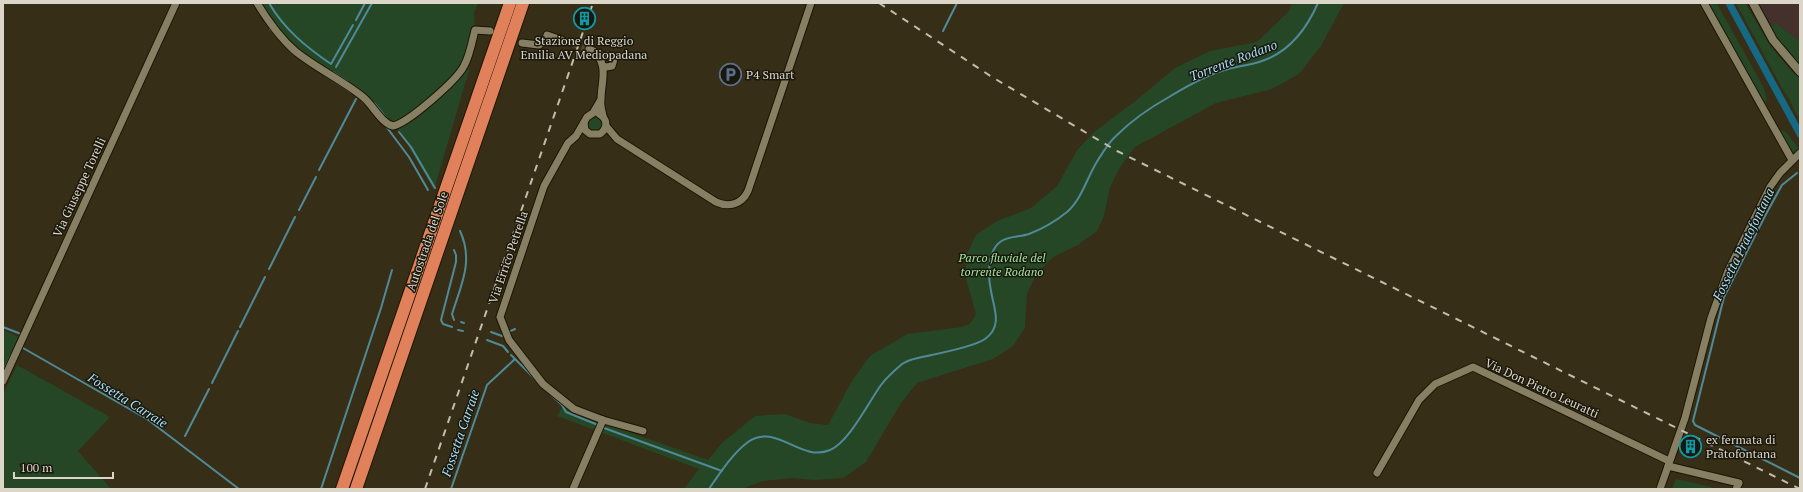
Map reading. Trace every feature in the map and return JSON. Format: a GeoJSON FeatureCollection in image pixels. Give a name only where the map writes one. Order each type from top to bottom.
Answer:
{"type":"FeatureCollection","features":[{"type":"Feature","properties":{"kind":"highway","name":"Autostrada del Sole"},"geometry":{"type":"LineString","coordinates":[[342,489],[510,3]]}},
{"type":"Feature","properties":{"kind":"highway","name":"Autostrada del Sole"},"geometry":{"type":"LineString","coordinates":[[356,489],[524,3]]}},
{"type":"Feature","properties":{"kind":"street","name":"Via Giuseppe Torelli"},"geometry":{"type":"LineString","coordinates":[[3,381],[176,3]]}},
{"type":"Feature","properties":{"kind":"street"},"geometry":{"type":"LineString","coordinates":[[257,3],[271,24],[288,44],[302,56],[358,93],[388,124],[393,126],[413,116],[459,74],[468,58],[475,30],[490,31]]}},
{"type":"Feature","properties":{"kind":"street"},"geometry":{"type":"LineString","coordinates":[[576,136],[600,134],[617,139],[716,202],[732,205],[740,202],[748,191],[811,3]]}},
{"type":"Feature","properties":{"kind":"street"},"geometry":{"type":"LineString","coordinates":[[1704,3],[1792,160]]}},
{"type":"Feature","properties":{"kind":"street"},"geometry":{"type":"LineString","coordinates":[[1753,3],[1777,46],[1800,72]]}},
{"type":"Feature","properties":{"kind":"street"},"geometry":{"type":"LineString","coordinates":[[522,43],[539,45],[545,41],[546,35],[562,40]]}},
{"type":"Feature","properties":{"kind":"street"},"geometry":{"type":"LineString","coordinates":[[589,49],[603,60],[605,76],[600,101],[593,113],[587,117],[584,123],[585,130],[590,134]]}},
{"type":"Feature","properties":{"kind":"street"},"geometry":{"type":"LineString","coordinates":[[600,101],[606,126],[617,139]]}},
{"type":"Feature","properties":{"kind":"street"},"geometry":{"type":"LineString","coordinates":[[593,113],[603,116]]}},
{"type":"Feature","properties":{"kind":"street","name":"Via Errico Petrella"},"geometry":{"type":"LineString","coordinates":[[584,123],[576,136],[568,144],[543,190],[500,318],[509,340],[543,384],[574,409],[603,420],[643,431]]}},
{"type":"Feature","properties":{"kind":"street"},"geometry":{"type":"LineString","coordinates":[[600,134],[606,126]]}},
{"type":"Feature","properties":{"kind":"street"},"geometry":{"type":"LineString","coordinates":[[1660,489],[1685,418],[1711,318],[1728,271],[1770,187],[1792,160],[1799,154]]}},
{"type":"Feature","properties":{"kind":"street","name":"Via Don Pietro Leuratti"},"geometry":{"type":"LineString","coordinates":[[1377,473],[1419,400],[1435,384],[1473,368],[1669,463],[1739,483],[1736,489]]}},
{"type":"Feature","properties":{"kind":"street"},"geometry":{"type":"LineString","coordinates":[[573,489],[603,420]]}},
{"type":"Feature","properties":{"kind":"shaded area"},"geometry":{"type":"Polygon","coordinates":[[[1757,3],[1800,3],[1800,41],[1776,23],[1770,26],[1757,3]]]}},
{"type":"Feature","properties":{"kind":"green space"},"geometry":{"type":"Polygon","coordinates":[[[257,3],[478,3],[474,13],[475,30],[468,58],[455,78],[393,126],[375,110],[294,50],[257,3]]]}},
{"type":"Feature","properties":{"kind":"green space","name":"Parco fluviale del torrente Rodano"},"geometry":{"type":"Polygon","coordinates":[[[1292,3],[1344,3],[1321,46],[1299,74],[1272,89],[1216,103],[1135,147],[1120,167],[1110,187],[1104,216],[1097,231],[1078,245],[1053,257],[1036,274],[1027,294],[1025,328],[1013,346],[993,359],[917,383],[901,403],[866,462],[843,478],[814,480],[792,478],[763,481],[742,489],[684,489],[699,469],[557,416],[565,404],[603,423],[708,460],[722,443],[755,416],[785,414],[810,423],[828,425],[853,379],[870,356],[907,334],[962,327],[970,324],[976,314],[965,275],[967,254],[976,235],[997,221],[1031,208],[1057,186],[1078,149],[1094,132],[1134,102],[1175,68],[1210,51],[1257,42],[1289,11],[1292,3]]]}},
{"type":"Feature","properties":{"kind":"green space"},"geometry":{"type":"Polygon","coordinates":[[[1706,3],[1717,4],[1763,86],[1767,99],[1765,102],[1779,129],[1786,132],[1800,150],[1795,152],[1795,158],[1706,3]]]}},
{"type":"Feature","properties":{"kind":"green space"},"geometry":{"type":"Polygon","coordinates":[[[1736,3],[1745,3],[1771,47],[1795,75],[1770,26],[1776,23],[1800,41],[1800,118],[1783,90],[1736,3]]]}},
{"type":"Feature","properties":{"kind":"green space"},"geometry":{"type":"Polygon","coordinates":[[[470,67],[434,190],[398,129],[407,125],[427,110],[446,93],[470,67]]]}},
{"type":"Feature","properties":{"kind":"green space"},"geometry":{"type":"Polygon","coordinates":[[[595,117],[600,119],[602,124],[600,129],[595,131],[590,129],[588,124],[590,119],[595,117]]]}},
{"type":"Feature","properties":{"kind":"green space"},"geometry":{"type":"Polygon","coordinates":[[[3,330],[19,337],[3,372],[3,330]]]}},
{"type":"Feature","properties":{"kind":"green space"},"geometry":{"type":"Polygon","coordinates":[[[17,365],[110,417],[78,451],[111,489],[3,489],[3,394],[17,365]]]}},
{"type":"Feature","properties":{"kind":"green space"},"geometry":{"type":"Polygon","coordinates":[[[1676,479],[1712,487],[1711,489],[1672,489],[1676,479]]]}},
{"type":"Feature","properties":{"kind":"waterway"},"geometry":{"type":"LineString","coordinates":[[269,3],[296,37],[331,64],[353,25]]}},
{"type":"Feature","properties":{"kind":"waterway"},"geometry":{"type":"LineString","coordinates":[[356,20],[365,3]]}},
{"type":"Feature","properties":{"kind":"waterway"},"geometry":{"type":"LineString","coordinates":[[336,67],[372,3]]}},
{"type":"Feature","properties":{"kind":"waterway"},"geometry":{"type":"LineString","coordinates":[[943,31],[957,3]]}},
{"type":"Feature","properties":{"kind":"waterway","name":"Torrente Rodano"},"geometry":{"type":"LineString","coordinates":[[709,489],[737,452],[748,442],[758,437],[779,439],[799,448],[819,453],[830,450],[837,446],[851,431],[883,382],[902,364],[912,359],[964,347],[985,339],[991,334],[996,323],[989,272],[991,258],[996,246],[1003,240],[1034,232],[1054,222],[1067,212],[1077,201],[1094,167],[1113,138],[1148,110],[1205,77],[1220,71],[1254,64],[1281,52],[1303,30],[1318,3]]}},
{"type":"Feature","properties":{"kind":"waterway"},"geometry":{"type":"LineString","coordinates":[[1729,3],[1800,134]]}},
{"type":"Feature","properties":{"kind":"waterway"},"geometry":{"type":"LineString","coordinates":[[270,29],[292,53],[308,64]]}},
{"type":"Feature","properties":{"kind":"waterway"},"geometry":{"type":"LineString","coordinates":[[333,72],[347,81]]}},
{"type":"Feature","properties":{"kind":"waterway"},"geometry":{"type":"LineString","coordinates":[[323,74],[352,93]]}},
{"type":"Feature","properties":{"kind":"waterway"},"geometry":{"type":"LineString","coordinates":[[319,170],[356,99]]}},
{"type":"Feature","properties":{"kind":"waterway"},"geometry":{"type":"LineString","coordinates":[[362,101],[367,105]]}},
{"type":"Feature","properties":{"kind":"waterway"},"geometry":{"type":"LineString","coordinates":[[374,103],[389,121]]}},
{"type":"Feature","properties":{"kind":"waterway"},"geometry":{"type":"LineString","coordinates":[[385,125],[409,157],[428,190]]}},
{"type":"Feature","properties":{"kind":"waterway"},"geometry":{"type":"LineString","coordinates":[[399,132],[411,147],[435,188]]}},
{"type":"Feature","properties":{"kind":"waterway","name":"Fossetta Pratofontana"},"geometry":{"type":"LineString","coordinates":[[1797,173],[1782,185],[1724,297],[1693,421],[1695,425],[1800,478]]}},
{"type":"Feature","properties":{"kind":"waterway"},"geometry":{"type":"LineString","coordinates":[[299,210],[316,177]]}},
{"type":"Feature","properties":{"kind":"waterway"},"geometry":{"type":"LineString","coordinates":[[269,269],[295,217]]}},
{"type":"Feature","properties":{"kind":"waterway"},"geometry":{"type":"LineString","coordinates":[[454,320],[452,314],[465,273],[466,263],[464,242],[460,231]]}},
{"type":"Feature","properties":{"kind":"waterway"},"geometry":{"type":"LineString","coordinates":[[452,327],[443,324],[441,320],[456,262],[454,250]]}},
{"type":"Feature","properties":{"kind":"waterway"},"geometry":{"type":"LineString","coordinates":[[321,489],[381,308],[392,270]]}},
{"type":"Feature","properties":{"kind":"waterway"},"geometry":{"type":"LineString","coordinates":[[240,327],[265,277]]}},
{"type":"Feature","properties":{"kind":"waterway","name":"Fossetta Carraie"},"geometry":{"type":"LineString","coordinates":[[3,327],[21,334],[20,336]]}},
{"type":"Feature","properties":{"kind":"waterway"},"geometry":{"type":"LineString","coordinates":[[508,332],[515,329]]}},
{"type":"Feature","properties":{"kind":"waterway"},"geometry":{"type":"LineString","coordinates":[[458,330],[463,331]]}},
{"type":"Feature","properties":{"kind":"waterway"},"geometry":{"type":"LineString","coordinates":[[212,383],[238,331]]}},
{"type":"Feature","properties":{"kind":"waterway"},"geometry":{"type":"LineString","coordinates":[[491,332],[502,336],[504,335]]}},
{"type":"Feature","properties":{"kind":"waterway"},"geometry":{"type":"LineString","coordinates":[[487,340],[503,346],[508,352]]}},
{"type":"Feature","properties":{"kind":"waterway","name":"Fossetta Carraie"},"geometry":{"type":"LineString","coordinates":[[23,348],[147,419],[239,489]]}},
{"type":"Feature","properties":{"kind":"waterway"},"geometry":{"type":"LineString","coordinates":[[3,372],[11,355]]}},
{"type":"Feature","properties":{"kind":"waterway","name":"Fossetta Carraie"},"geometry":{"type":"LineString","coordinates":[[511,355],[515,359]]}},
{"type":"Feature","properties":{"kind":"waterway","name":"Fossetta Carraie"},"geometry":{"type":"LineString","coordinates":[[451,489],[487,385],[515,359],[538,382]]}},
{"type":"Feature","properties":{"kind":"waterway"},"geometry":{"type":"LineString","coordinates":[[185,436],[209,389]]}},
{"type":"Feature","properties":{"kind":"waterway","name":"Fossetta Carraie"},"geometry":{"type":"LineString","coordinates":[[551,395],[562,405],[566,412],[598,425]]}},
{"type":"Feature","properties":{"kind":"waterway","name":"Fossetta Carraie"},"geometry":{"type":"LineString","coordinates":[[604,428],[722,471]]}},
{"type":"Feature","properties":{"kind":"tunnel"},"geometry":{"type":"LineString","coordinates":[[562,40],[589,49]]}},
{"type":"Feature","properties":{"kind":"railway"},"geometry":{"type":"LineString","coordinates":[[425,489],[593,3]]}},
{"type":"Feature","properties":{"kind":"railway"},"geometry":{"type":"LineString","coordinates":[[879,3],[992,77],[1117,151],[1800,489]]}},
{"type":"Feature","properties":{"kind":"place","name":"Stazione di Reggio Emilia AV Mediopadana"},"geometry":{"type":"Point","coordinates":[584,19]}},
{"type":"Feature","properties":{"kind":"place","name":"P4 Smart"},"geometry":{"type":"Point","coordinates":[730,74]}},
{"type":"Feature","properties":{"kind":"place","name":"ex fermata di Pratofontana"},"geometry":{"type":"Point","coordinates":[1691,446]}}]}
